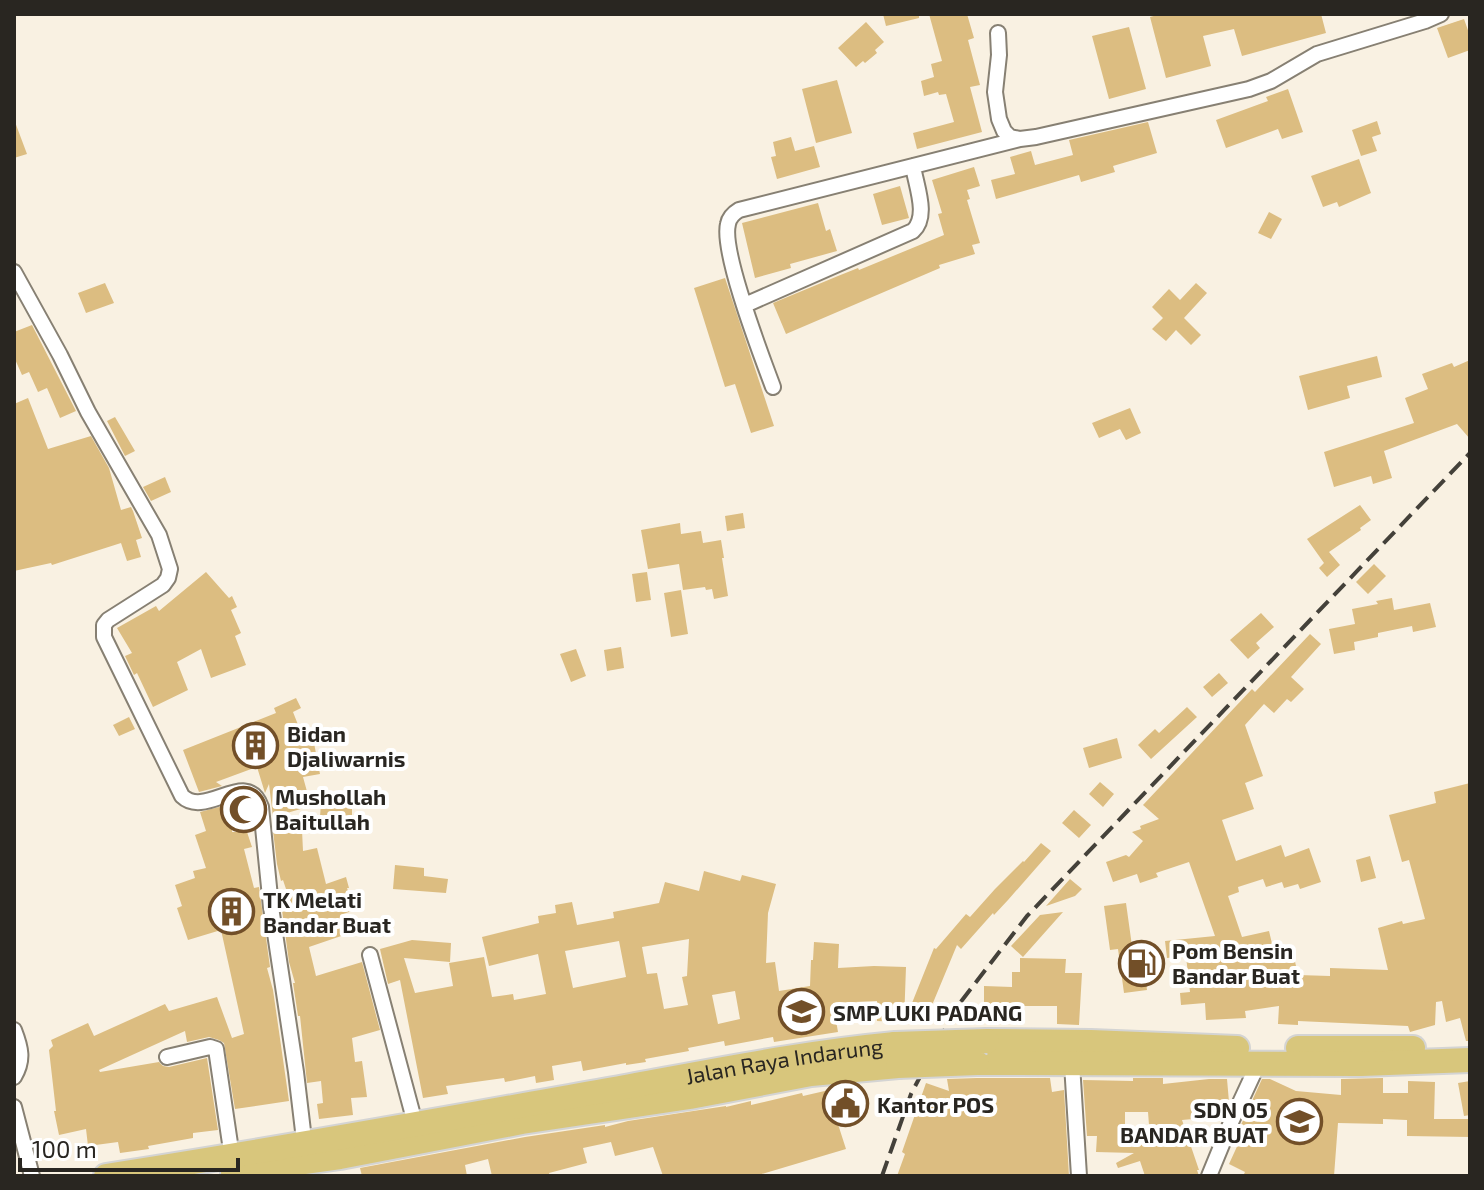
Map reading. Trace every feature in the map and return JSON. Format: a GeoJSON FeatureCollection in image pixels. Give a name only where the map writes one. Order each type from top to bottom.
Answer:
{"type":"FeatureCollection","features":[{"type":"Feature","properties":{"kind":"highway","name":"Jalan Raya Indarung"},"geometry":{"type":"LineString","coordinates":[[1057,1056],[1252,1048],[1413,1048],[1470,1043]]}},
{"type":"Feature","properties":{"kind":"highway","name":"Jalan Raya Indarung"},"geometry":{"type":"LineString","coordinates":[[106,1176],[232,1157],[324,1156],[415,1123],[620,1098],[690,1097],[897,1055],[982,1052],[1258,1064],[1470,1060]]}},
{"type":"Feature","properties":{"kind":"highway","name":"Jalan Raya Indarung"},"geometry":{"type":"LineString","coordinates":[[208,1176],[522,1122],[620,1098]]}},
{"type":"Feature","properties":{"kind":"street"},"geometry":{"type":"LineString","coordinates":[[773,387],[729,246],[727,227],[739,210],[1020,139],[1249,89],[1271,81],[1317,54],[1441,14]]}},
{"type":"Feature","properties":{"kind":"street"},"geometry":{"type":"LineString","coordinates":[[998,33],[997,106],[1004,131],[1010,137],[1020,139]]}},
{"type":"Feature","properties":{"kind":"street"},"geometry":{"type":"LineString","coordinates":[[745,305],[913,231],[919,225],[921,216],[913,166]]}},
{"type":"Feature","properties":{"kind":"street"},"geometry":{"type":"LineString","coordinates":[[14,272],[88,412],[159,535],[170,569],[163,585],[108,620],[104,625],[104,637],[182,796],[197,803],[250,791],[255,794],[261,807],[271,907],[296,1072],[324,1156]]}},
{"type":"Feature","properties":{"kind":"street"},"geometry":{"type":"LineString","coordinates":[[370,955],[415,1123]]}},
{"type":"Feature","properties":{"kind":"street"},"geometry":{"type":"LineString","coordinates":[[14,1030],[22,1056],[14,1077]]}},
{"type":"Feature","properties":{"kind":"street"},"geometry":{"type":"LineString","coordinates":[[167,1057],[210,1047],[216,1049],[232,1157]]}},
{"type":"Feature","properties":{"kind":"street"},"geometry":{"type":"LineString","coordinates":[[1057,1056],[1079,1176]]}},
{"type":"Feature","properties":{"kind":"street"},"geometry":{"type":"LineString","coordinates":[[1209,1176],[1258,1064]]}},
{"type":"Feature","properties":{"kind":"street"},"geometry":{"type":"LineString","coordinates":[[14,1107],[32,1176]]}},
{"type":"Feature","properties":{"kind":"building"},"geometry":{"type":"Polygon","coordinates":[[[883,14],[919,14],[919,18],[886,26],[883,14]]]}},
{"type":"Feature","properties":{"kind":"building"},"geometry":{"type":"Polygon","coordinates":[[[929,14],[967,14],[974,38],[968,40],[980,85],[970,87],[982,132],[917,149],[913,133],[954,122],[946,94],[939,95],[938,92],[924,96],[921,81],[934,77],[931,64],[942,61],[929,14]]]}},
{"type":"Feature","properties":{"kind":"building"},"geometry":{"type":"Polygon","coordinates":[[[1161,14],[1321,14],[1326,33],[1242,56],[1234,29],[1203,36],[1211,66],[1166,78],[1150,17],[1161,14]]]}},
{"type":"Feature","properties":{"kind":"building"},"geometry":{"type":"Polygon","coordinates":[[[1464,19],[1470,36],[1470,50],[1448,58],[1437,28],[1464,19]]]}},
{"type":"Feature","properties":{"kind":"building"},"geometry":{"type":"Polygon","coordinates":[[[866,22],[884,42],[875,50],[877,53],[856,67],[838,48],[866,22]]]}},
{"type":"Feature","properties":{"kind":"building"},"geometry":{"type":"Polygon","coordinates":[[[1129,27],[1146,89],[1109,99],[1092,36],[1129,27]]]}},
{"type":"Feature","properties":{"kind":"building"},"geometry":{"type":"Polygon","coordinates":[[[837,80],[852,133],[816,143],[802,89],[837,80]]]}},
{"type":"Feature","properties":{"kind":"building"},"geometry":{"type":"Polygon","coordinates":[[[1288,89],[1303,132],[1282,139],[1278,129],[1226,148],[1216,120],[1268,101],[1266,97],[1288,89]]]}},
{"type":"Feature","properties":{"kind":"building"},"geometry":{"type":"Polygon","coordinates":[[[1377,121],[1381,134],[1372,137],[1377,151],[1361,156],[1352,130],[1377,121]]]}},
{"type":"Feature","properties":{"kind":"building"},"geometry":{"type":"Polygon","coordinates":[[[1148,122],[1157,153],[1113,166],[1115,172],[1081,182],[1079,175],[996,199],[991,180],[1015,174],[1010,157],[1031,151],[1035,165],[1073,155],[1069,140],[1148,122]]]}},
{"type":"Feature","properties":{"kind":"building"},"geometry":{"type":"Polygon","coordinates":[[[14,123],[27,154],[14,158],[14,123]]]}},
{"type":"Feature","properties":{"kind":"building"},"geometry":{"type":"Polygon","coordinates":[[[791,137],[795,151],[814,146],[820,167],[777,179],[771,157],[776,156],[773,142],[791,137]]]}},
{"type":"Feature","properties":{"kind":"building"},"geometry":{"type":"Polygon","coordinates":[[[1359,159],[1371,193],[1339,207],[1337,202],[1323,207],[1311,176],[1359,159]]]}},
{"type":"Feature","properties":{"kind":"building"},"geometry":{"type":"Polygon","coordinates":[[[974,167],[980,186],[967,190],[970,199],[967,200],[980,243],[972,245],[975,254],[939,265],[940,268],[786,334],[773,303],[944,235],[938,214],[942,213],[932,180],[974,167]]]}},
{"type":"Feature","properties":{"kind":"building"},"geometry":{"type":"Polygon","coordinates":[[[900,186],[909,218],[882,225],[873,194],[900,186]]]}},
{"type":"Feature","properties":{"kind":"building"},"geometry":{"type":"Polygon","coordinates":[[[818,203],[826,231],[830,229],[837,251],[755,278],[742,223],[818,203]]]}},
{"type":"Feature","properties":{"kind":"building"},"geometry":{"type":"Polygon","coordinates":[[[1269,212],[1282,219],[1271,239],[1258,233],[1269,212]]]}},
{"type":"Feature","properties":{"kind":"building"},"geometry":{"type":"Polygon","coordinates":[[[725,278],[774,426],[751,433],[735,384],[725,387],[694,288],[725,278]]]}},
{"type":"Feature","properties":{"kind":"building"},"geometry":{"type":"Polygon","coordinates":[[[105,283],[114,303],[86,313],[78,293],[105,283]]]}},
{"type":"Feature","properties":{"kind":"building"},"geometry":{"type":"Polygon","coordinates":[[[1196,283],[1207,293],[1184,318],[1201,335],[1191,345],[1176,330],[1166,341],[1152,329],[1163,318],[1152,307],[1169,289],[1180,300],[1196,283]]]}},
{"type":"Feature","properties":{"kind":"building"},"geometry":{"type":"Polygon","coordinates":[[[32,325],[76,411],[60,418],[47,388],[38,392],[29,372],[22,375],[14,357],[14,332],[32,325]]]}},
{"type":"Feature","properties":{"kind":"building"},"geometry":{"type":"Polygon","coordinates":[[[1377,356],[1382,377],[1347,386],[1350,398],[1308,410],[1299,376],[1377,356]]]}},
{"type":"Feature","properties":{"kind":"building"},"geometry":{"type":"Polygon","coordinates":[[[1470,360],[1470,439],[1457,424],[1384,451],[1392,478],[1373,484],[1371,476],[1334,487],[1324,452],[1414,423],[1405,398],[1428,389],[1422,374],[1470,360]]]}},
{"type":"Feature","properties":{"kind":"building"},"geometry":{"type":"Polygon","coordinates":[[[28,398],[48,449],[91,436],[109,468],[121,510],[131,507],[133,511],[142,538],[136,540],[141,557],[127,561],[121,543],[52,565],[14,571],[14,404],[28,398]]]}},
{"type":"Feature","properties":{"kind":"building"},"geometry":{"type":"Polygon","coordinates":[[[1130,408],[1141,433],[1126,440],[1120,429],[1099,438],[1092,423],[1130,408]]]}},
{"type":"Feature","properties":{"kind":"building"},"geometry":{"type":"Polygon","coordinates":[[[115,417],[135,451],[125,456],[107,421],[115,417]]]}},
{"type":"Feature","properties":{"kind":"building"},"geometry":{"type":"Polygon","coordinates":[[[165,477],[171,492],[151,501],[143,487],[165,477]]]}},
{"type":"Feature","properties":{"kind":"building"},"geometry":{"type":"Polygon","coordinates":[[[1360,505],[1371,520],[1329,552],[1340,565],[1327,577],[1319,568],[1324,563],[1307,539],[1360,505]]]}},
{"type":"Feature","properties":{"kind":"building"},"geometry":{"type":"Polygon","coordinates":[[[743,513],[745,528],[727,531],[725,516],[743,513]]]}},
{"type":"Feature","properties":{"kind":"building"},"geometry":{"type":"Polygon","coordinates":[[[680,523],[681,534],[701,531],[703,543],[721,540],[728,596],[714,599],[712,589],[706,590],[705,587],[683,590],[679,564],[648,569],[641,530],[680,523]]]}},
{"type":"Feature","properties":{"kind":"building"},"geometry":{"type":"Polygon","coordinates":[[[1374,564],[1386,576],[1368,594],[1356,582],[1374,564]]]}},
{"type":"Feature","properties":{"kind":"building"},"geometry":{"type":"Polygon","coordinates":[[[206,572],[229,598],[232,596],[237,607],[231,610],[241,633],[235,636],[246,665],[211,678],[201,649],[177,662],[188,690],[153,707],[125,656],[132,653],[117,628],[156,606],[159,611],[206,572]]]}},
{"type":"Feature","properties":{"kind":"building"},"geometry":{"type":"Polygon","coordinates":[[[647,572],[651,600],[636,602],[632,574],[647,572]]]}},
{"type":"Feature","properties":{"kind":"building"},"geometry":{"type":"Polygon","coordinates":[[[681,590],[688,634],[671,637],[664,593],[681,590]]]}},
{"type":"Feature","properties":{"kind":"building"},"geometry":{"type":"Polygon","coordinates":[[[1392,598],[1394,610],[1430,603],[1436,627],[1413,632],[1412,626],[1378,633],[1378,637],[1354,642],[1355,650],[1334,654],[1329,629],[1355,624],[1352,609],[1392,598]]]}},
{"type":"Feature","properties":{"kind":"building"},"geometry":{"type":"Polygon","coordinates":[[[1261,613],[1274,627],[1256,643],[1260,648],[1248,659],[1230,640],[1261,613]]]}},
{"type":"Feature","properties":{"kind":"building"},"geometry":{"type":"Polygon","coordinates":[[[1310,634],[1321,644],[1291,677],[1304,689],[1291,702],[1287,699],[1274,713],[1264,704],[1245,725],[1263,776],[1245,783],[1254,809],[1222,820],[1236,861],[1281,845],[1285,857],[1309,848],[1321,882],[1300,889],[1298,884],[1284,888],[1282,882],[1266,887],[1263,879],[1238,887],[1239,892],[1228,896],[1242,937],[1269,931],[1274,952],[1292,948],[1298,975],[1330,976],[1330,968],[1388,970],[1378,928],[1425,919],[1409,860],[1402,862],[1389,815],[1436,803],[1434,792],[1470,783],[1470,1041],[1466,1041],[1460,1018],[1446,1022],[1442,1001],[1436,1002],[1435,1025],[1410,1032],[1408,1026],[1298,1021],[1298,1025],[1278,1024],[1279,1006],[1245,1011],[1246,1018],[1206,1020],[1205,1003],[1181,1005],[1180,993],[1190,992],[1186,956],[1167,958],[1165,941],[1215,936],[1189,862],[1156,873],[1158,877],[1140,883],[1137,874],[1113,882],[1106,862],[1126,855],[1129,857],[1143,841],[1132,832],[1159,819],[1143,805],[1252,689],[1255,692],[1310,634]]]}},
{"type":"Feature","properties":{"kind":"building"},"geometry":{"type":"Polygon","coordinates":[[[621,647],[624,668],[607,671],[604,650],[621,647]]]}},
{"type":"Feature","properties":{"kind":"building"},"geometry":{"type":"Polygon","coordinates":[[[576,649],[586,676],[571,682],[560,654],[576,649]]]}},
{"type":"Feature","properties":{"kind":"building"},"geometry":{"type":"Polygon","coordinates":[[[1219,673],[1228,683],[1212,697],[1203,687],[1219,673]]]}},
{"type":"Feature","properties":{"kind":"building"},"geometry":{"type":"Polygon","coordinates":[[[296,698],[301,708],[293,712],[306,745],[314,743],[320,774],[303,777],[311,806],[273,817],[269,784],[265,793],[257,767],[216,782],[222,786],[199,792],[183,750],[276,713],[274,708],[296,698]]]}},
{"type":"Feature","properties":{"kind":"building"},"geometry":{"type":"Polygon","coordinates":[[[1187,707],[1197,717],[1151,759],[1138,745],[1155,729],[1159,733],[1187,707]]]}},
{"type":"Feature","properties":{"kind":"building"},"geometry":{"type":"Polygon","coordinates":[[[129,717],[135,729],[119,736],[113,725],[129,717]]]}},
{"type":"Feature","properties":{"kind":"building"},"geometry":{"type":"Polygon","coordinates":[[[1117,738],[1122,758],[1089,768],[1083,748],[1117,738]]]}},
{"type":"Feature","properties":{"kind":"building"},"geometry":{"type":"Polygon","coordinates":[[[1100,782],[1114,794],[1103,807],[1089,794],[1100,782]]]}},
{"type":"Feature","properties":{"kind":"building"},"geometry":{"type":"Polygon","coordinates":[[[238,802],[247,804],[251,810],[248,825],[232,829],[232,832],[247,832],[252,847],[244,849],[254,888],[259,887],[270,967],[267,968],[289,1101],[235,1109],[224,1043],[209,1037],[187,1042],[185,1031],[99,1070],[159,1062],[169,1067],[207,1058],[218,1130],[193,1133],[193,1138],[120,1153],[118,1142],[88,1146],[86,1129],[59,1135],[54,1111],[49,1050],[53,1046],[51,1040],[88,1023],[94,1036],[165,1004],[169,1011],[217,997],[232,1038],[244,1034],[221,930],[188,940],[177,908],[182,906],[175,885],[195,878],[193,871],[206,868],[195,835],[206,831],[200,812],[238,802]]]}},
{"type":"Feature","properties":{"kind":"building"},"geometry":{"type":"Polygon","coordinates":[[[321,803],[352,803],[352,817],[320,817],[321,803]]]}},
{"type":"Feature","properties":{"kind":"building"},"geometry":{"type":"Polygon","coordinates":[[[1074,810],[1091,825],[1079,838],[1062,823],[1074,810]]]}},
{"type":"Feature","properties":{"kind":"building"},"geometry":{"type":"Polygon","coordinates":[[[302,830],[303,851],[317,848],[326,884],[346,877],[355,910],[340,915],[347,934],[309,947],[316,976],[362,962],[380,1030],[352,1038],[355,1062],[362,1061],[367,1097],[351,1098],[353,1115],[319,1119],[317,1104],[323,1103],[321,1081],[307,1083],[300,1016],[282,910],[292,907],[281,881],[273,831],[302,830]]]}},
{"type":"Feature","properties":{"kind":"building"},"geometry":{"type":"Polygon","coordinates":[[[1041,843],[1051,851],[961,949],[957,945],[930,1010],[912,1003],[934,948],[966,914],[970,917],[1041,843]]]}},
{"type":"Feature","properties":{"kind":"building"},"geometry":{"type":"Polygon","coordinates":[[[1370,856],[1376,878],[1361,882],[1356,860],[1370,856]]]}},
{"type":"Feature","properties":{"kind":"building"},"geometry":{"type":"Polygon","coordinates":[[[395,865],[424,868],[424,876],[448,879],[446,893],[393,889],[395,865]]]}},
{"type":"Feature","properties":{"kind":"building"},"geometry":{"type":"Polygon","coordinates":[[[704,871],[740,881],[742,875],[776,884],[768,913],[766,963],[775,962],[779,991],[810,986],[814,942],[839,944],[838,968],[906,967],[904,1022],[877,1021],[877,1001],[833,1003],[838,1032],[774,1042],[773,1037],[725,1046],[724,1041],[645,1059],[646,1062],[583,1071],[581,1061],[552,1066],[554,1080],[536,1083],[535,1076],[505,1082],[504,1078],[446,1086],[448,1094],[423,1098],[400,980],[388,984],[380,949],[412,940],[451,943],[450,962],[404,958],[415,993],[453,986],[449,963],[484,957],[492,997],[513,994],[514,1000],[546,994],[538,954],[489,966],[482,937],[539,923],[538,916],[556,913],[555,905],[572,902],[577,925],[614,918],[613,912],[659,903],[665,882],[699,891],[704,871]],[[689,939],[642,947],[647,974],[657,973],[664,1009],[688,1005],[682,977],[687,976],[689,939]],[[619,941],[565,951],[573,988],[626,977],[619,941]],[[735,991],[712,995],[718,1024],[740,1019],[735,991]]]}},
{"type":"Feature","properties":{"kind":"building"},"geometry":{"type":"Polygon","coordinates":[[[1070,879],[1082,889],[1075,896],[1046,906],[1070,879]]]}},
{"type":"Feature","properties":{"kind":"building"},"geometry":{"type":"Polygon","coordinates":[[[1126,903],[1132,946],[1141,944],[1147,990],[1124,993],[1118,949],[1110,950],[1104,906],[1126,903]]]}},
{"type":"Feature","properties":{"kind":"building"},"geometry":{"type":"Polygon","coordinates":[[[1063,912],[1023,957],[1011,946],[1040,915],[1063,912]]]}},
{"type":"Feature","properties":{"kind":"building"},"geometry":{"type":"Polygon","coordinates":[[[1020,958],[1066,959],[1065,973],[1082,973],[1079,1025],[1057,1024],[1057,1006],[1009,1006],[1009,1020],[984,1019],[984,986],[1012,987],[1012,972],[1020,972],[1020,958]]]}},
{"type":"Feature","properties":{"kind":"building"},"geometry":{"type":"Polygon","coordinates":[[[1050,1078],[1052,1092],[1064,1090],[1069,1176],[897,1176],[926,1083],[949,1091],[947,1079],[1050,1078]]]}},
{"type":"Feature","properties":{"kind":"building"},"geometry":{"type":"Polygon","coordinates":[[[1133,1078],[1163,1078],[1163,1084],[1227,1079],[1229,1102],[1226,1109],[1203,1111],[1204,1118],[1182,1120],[1199,1176],[1145,1176],[1140,1161],[1118,1168],[1116,1163],[1134,1153],[1096,1152],[1097,1136],[1087,1136],[1083,1080],[1133,1081],[1133,1078]],[[1125,1112],[1125,1146],[1150,1138],[1148,1112],[1125,1112]]]}},
{"type":"Feature","properties":{"kind":"building"},"geometry":{"type":"Polygon","coordinates":[[[1383,1078],[1383,1093],[1408,1093],[1408,1081],[1435,1082],[1434,1119],[1470,1119],[1470,1137],[1407,1136],[1407,1120],[1383,1119],[1383,1124],[1338,1123],[1334,1176],[1243,1176],[1245,1172],[1229,1164],[1240,1140],[1235,1138],[1262,1079],[1270,1079],[1296,1091],[1341,1095],[1341,1079],[1383,1078]]]}},
{"type":"Feature","properties":{"kind":"building"},"geometry":{"type":"Polygon","coordinates":[[[1470,1081],[1470,1115],[1464,1116],[1458,1083],[1470,1081]]]}},
{"type":"Feature","properties":{"kind":"building"},"geometry":{"type":"Polygon","coordinates":[[[852,1089],[856,1115],[836,1118],[846,1149],[755,1176],[663,1176],[653,1147],[615,1156],[611,1142],[583,1148],[587,1163],[549,1173],[550,1176],[492,1176],[488,1159],[465,1165],[467,1176],[362,1176],[360,1168],[525,1137],[605,1127],[751,1101],[751,1105],[802,1093],[803,1096],[852,1089]]]}},
{"type":"Feature","properties":{"kind":"railway"},"geometry":{"type":"LineString","coordinates":[[882,1176],[911,1094],[956,1008],[1027,916],[1470,453]]}},
{"type":"Feature","properties":{"kind":"place","name":"Bidan Djaliwarnis"},"geometry":{"type":"Point","coordinates":[256,746]}},
{"type":"Feature","properties":{"kind":"place","name":"Mushollah Baitullah"},"geometry":{"type":"Point","coordinates":[244,809]}},
{"type":"Feature","properties":{"kind":"place","name":"TK Melati Bandar Buat"},"geometry":{"type":"Point","coordinates":[232,912]}},
{"type":"Feature","properties":{"kind":"place","name":"Pom Bensin Bandar Buat"},"geometry":{"type":"Point","coordinates":[1141,963]}},
{"type":"Feature","properties":{"kind":"place","name":"SMP LUKI PADANG"},"geometry":{"type":"Point","coordinates":[802,1012]}},
{"type":"Feature","properties":{"kind":"place","name":"Kantor POS"},"geometry":{"type":"Point","coordinates":[846,1104]}},
{"type":"Feature","properties":{"kind":"place","name":"SDN 05 BANDAR BUAT"},"geometry":{"type":"Point","coordinates":[1299,1122]}}]}
